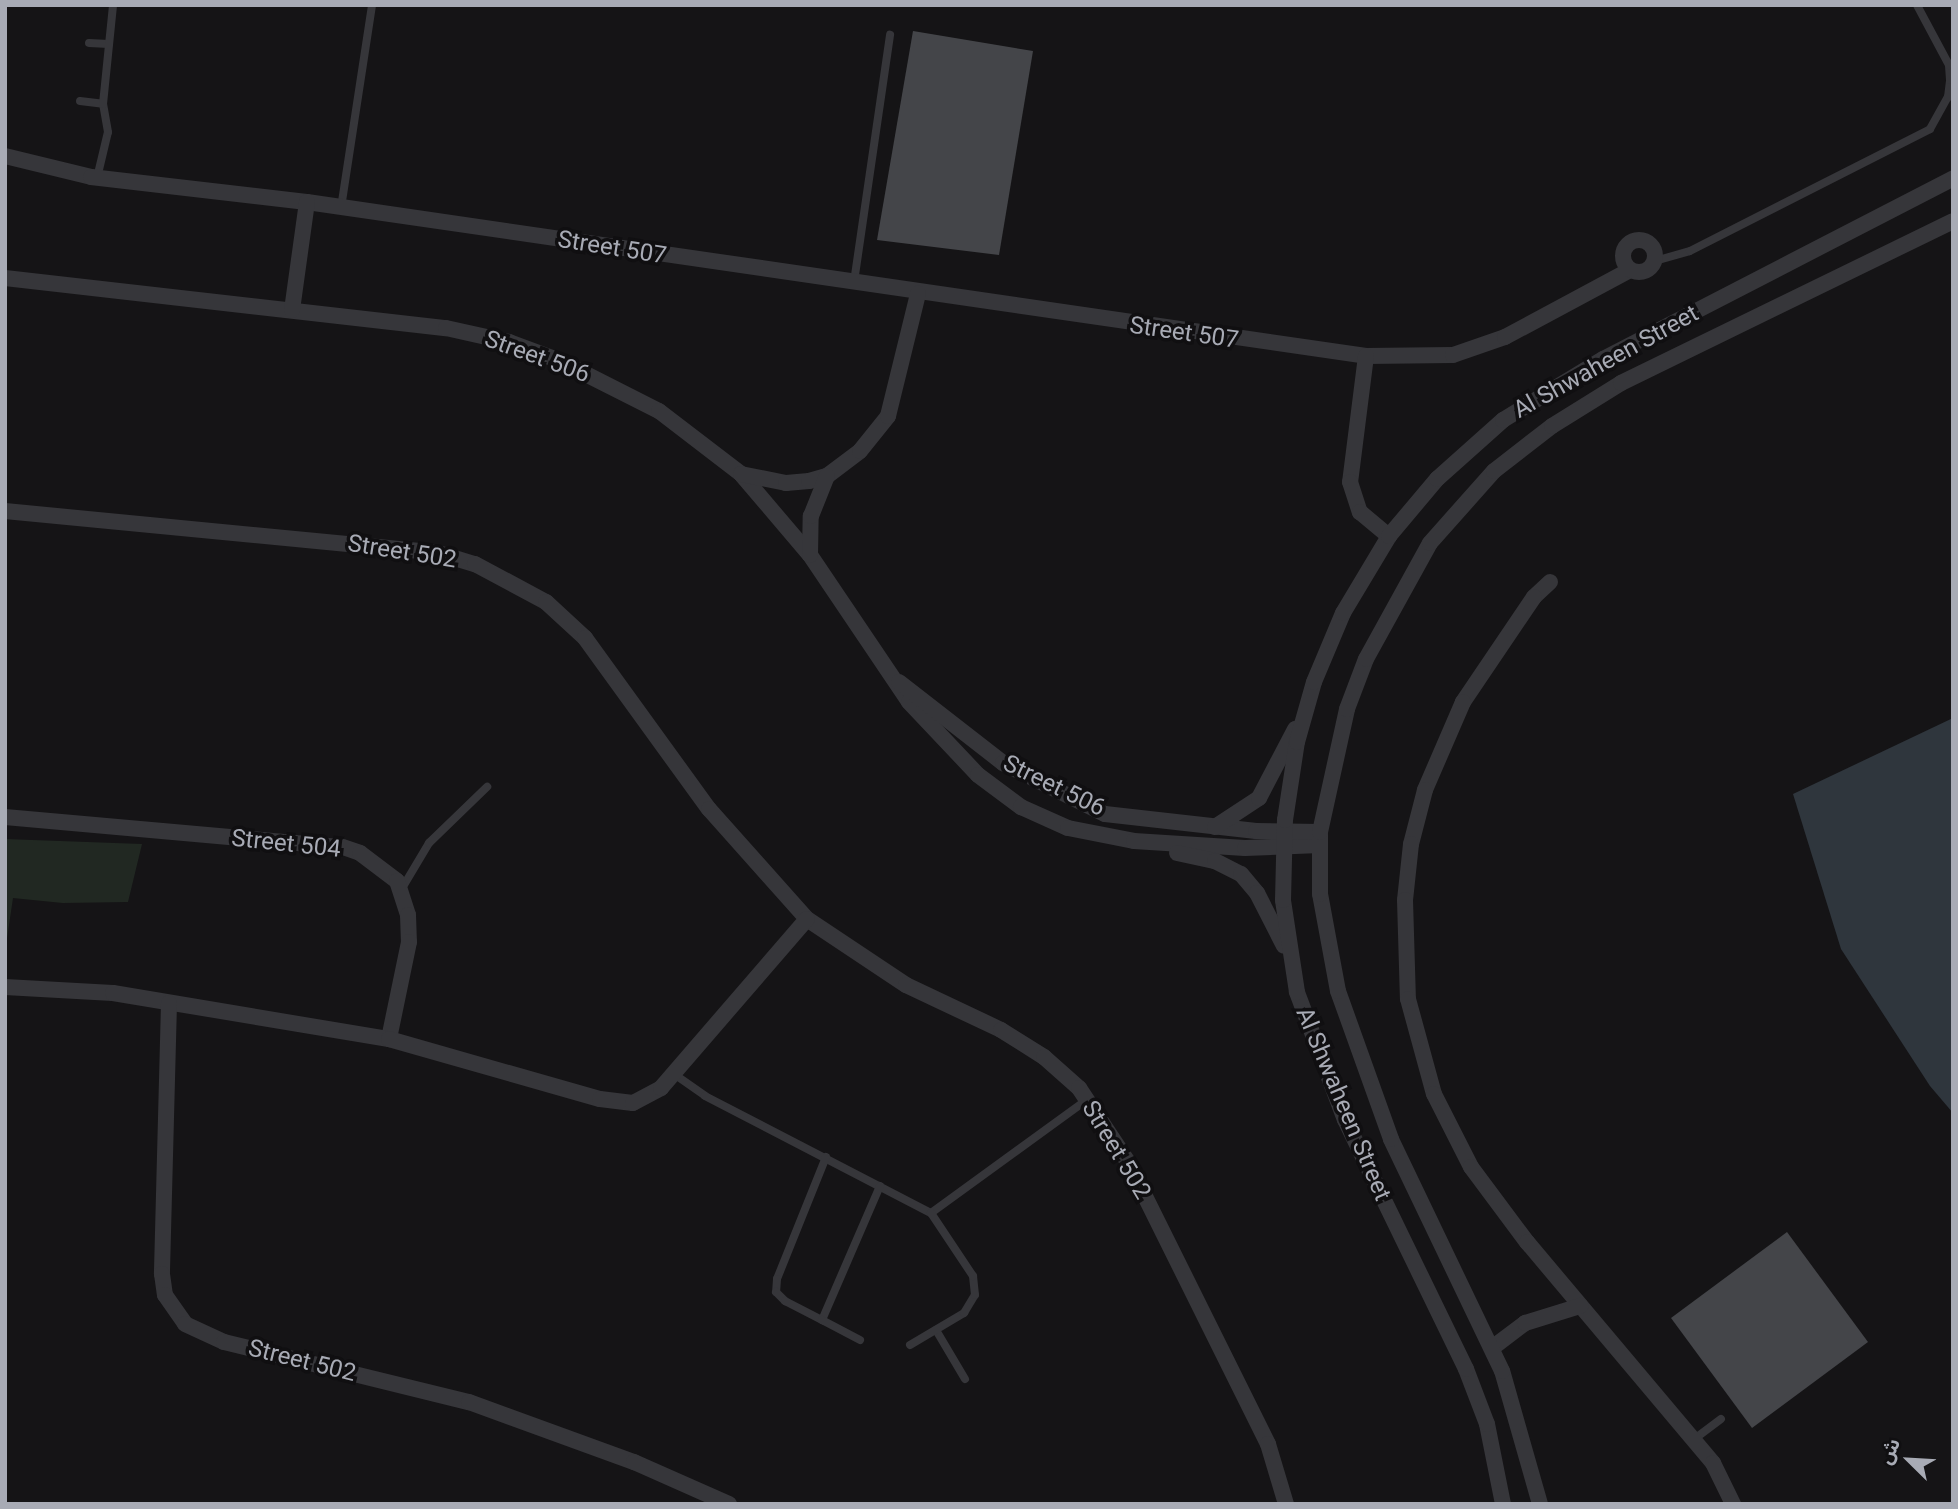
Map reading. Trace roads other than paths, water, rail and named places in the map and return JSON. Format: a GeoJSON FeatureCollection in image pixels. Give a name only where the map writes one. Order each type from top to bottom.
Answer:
{"type":"FeatureCollection","features":[{"type":"Feature","properties":{"kind":"street","name":"Street 507"},"geometry":{"type":"LineString","coordinates":[[5,156],[97,178],[307,202],[854,285],[1366,356],[1453,355],[1505,337],[1630,270]]}},
{"type":"Feature","properties":{"kind":"street","name":"Al Shwaheen Street"},"geometry":{"type":"LineString","coordinates":[[1503,1504],[1487,1424],[1466,1369],[1324,1071],[1305,1024],[1289,952],[1283,900],[1284,840],[1302,722],[1335,631],[1390,536],[1467,449],[1548,390],[1953,178]]}},
{"type":"Feature","properties":{"kind":"street"},"geometry":{"type":"LineString","coordinates":[[292,310],[307,202]]}},
{"type":"Feature","properties":{"kind":"street","name":"Al Shwaheen Street"},"geometry":{"type":"LineString","coordinates":[[1540,1504],[1520,1423],[1492,1348],[1391,1139],[1351,1037],[1320,894],[1320,838],[1347,709],[1366,659],[1430,544],[1464,501],[1494,471],[1552,426],[1621,383],[1953,221]]}},
{"type":"Feature","properties":{"kind":"street"},"geometry":{"type":"LineString","coordinates":[[1639,240],[1649,243],[1655,261],[1640,273],[1630,270],[1624,252],[1639,240]]}},
{"type":"Feature","properties":{"kind":"street","name":"Street 506"},"geometry":{"type":"LineString","coordinates":[[5,278],[446,328],[509,342],[624,390],[693,433],[741,474],[810,555],[897,680],[909,702],[957,755],[1021,807],[1090,834],[1153,843],[1320,838]]}},
{"type":"Feature","properties":{"kind":"street"},"geometry":{"type":"LineString","coordinates":[[741,474],[786,484],[827,476],[860,450],[887,416],[918,294]]}},
{"type":"Feature","properties":{"kind":"street"},"geometry":{"type":"LineString","coordinates":[[1366,356],[1350,482],[1360,512],[1390,536]]}},
{"type":"Feature","properties":{"kind":"street"},"geometry":{"type":"LineString","coordinates":[[810,555],[811,516],[827,476]]}},
{"type":"Feature","properties":{"kind":"street","name":"Street 502"},"geometry":{"type":"LineString","coordinates":[[5,511],[395,547],[475,564],[546,602],[585,638],[709,809],[807,919],[906,985],[1001,1030],[1044,1058],[1088,1100],[1128,1162],[1256,1420],[1286,1504]]}},
{"type":"Feature","properties":{"kind":"street"},"geometry":{"type":"LineString","coordinates":[[1550,582],[1487,664],[1441,745],[1411,844],[1404,951],[1420,1051],[1452,1136],[1494,1201],[1693,1440],[1723,1480],[1733,1504]]}},
{"type":"Feature","properties":{"kind":"street","name":"Street 506"},"geometry":{"type":"LineString","coordinates":[[897,680],[1003,763],[1082,805],[1133,820],[1213,827],[1284,840]]}},
{"type":"Feature","properties":{"kind":"street"},"geometry":{"type":"LineString","coordinates":[[1213,827],[1259,798],[1302,722]]}},
{"type":"Feature","properties":{"kind":"street","name":"Street 504"},"geometry":{"type":"LineString","coordinates":[[5,817],[342,847],[380,867],[401,890]]}},
{"type":"Feature","properties":{"kind":"street","name":"Street 506"},"geometry":{"type":"LineString","coordinates":[[1153,843],[1172,852],[1215,861],[1241,874],[1257,892],[1289,952]]}},
{"type":"Feature","properties":{"kind":"street"},"geometry":{"type":"LineString","coordinates":[[389,1039],[409,942],[408,915],[401,890]]}},
{"type":"Feature","properties":{"kind":"street"},"geometry":{"type":"LineString","coordinates":[[5,986],[169,1003],[389,1039],[617,1102],[647,1098],[674,1074],[807,919]]}},
{"type":"Feature","properties":{"kind":"street"},"geometry":{"type":"LineString","coordinates":[[5,998],[23,986]]}},
{"type":"Feature","properties":{"kind":"street","name":"Street 502"},"geometry":{"type":"LineString","coordinates":[[169,1003],[162,1274],[165,1295],[185,1324],[224,1342],[469,1402],[634,1462],[729,1504]]}},
{"type":"Feature","properties":{"kind":"street"},"geometry":{"type":"LineString","coordinates":[[1492,1348],[1525,1323],[1580,1306]]}},
{"type":"Feature","properties":{"kind":"lane"},"geometry":{"type":"LineString","coordinates":[[97,178],[108,132],[103,104],[113,5]]}},
{"type":"Feature","properties":{"kind":"lane"},"geometry":{"type":"LineString","coordinates":[[341,208],[372,5]]}},
{"type":"Feature","properties":{"kind":"lane"},"geometry":{"type":"LineString","coordinates":[[1655,261],[1690,251],[1930,129],[1948,97],[1949,65],[1917,5]]}},
{"type":"Feature","properties":{"kind":"lane"},"geometry":{"type":"LineString","coordinates":[[854,285],[890,35]]}},
{"type":"Feature","properties":{"kind":"lane"},"geometry":{"type":"LineString","coordinates":[[89,43],[109,44]]}},
{"type":"Feature","properties":{"kind":"lane"},"geometry":{"type":"LineString","coordinates":[[80,101],[103,104]]}},
{"type":"Feature","properties":{"kind":"lane"},"geometry":{"type":"LineString","coordinates":[[401,890],[429,843],[487,787]]}},
{"type":"Feature","properties":{"kind":"lane"},"geometry":{"type":"LineString","coordinates":[[674,1074],[705,1096],[931,1213],[975,1287],[964,1313],[910,1345]]}},
{"type":"Feature","properties":{"kind":"lane"},"geometry":{"type":"LineString","coordinates":[[931,1213],[1088,1100]]}},
{"type":"Feature","properties":{"kind":"lane"},"geometry":{"type":"LineString","coordinates":[[826,1157],[776,1279],[776,1292],[860,1340]]}},
{"type":"Feature","properties":{"kind":"lane"},"geometry":{"type":"LineString","coordinates":[[822,1320],[880,1186]]}},
{"type":"Feature","properties":{"kind":"lane"},"geometry":{"type":"LineString","coordinates":[[936,1330],[965,1379]]}},
{"type":"Feature","properties":{"kind":"lane"},"geometry":{"type":"LineString","coordinates":[[1693,1440],[1721,1419]]}}]}
